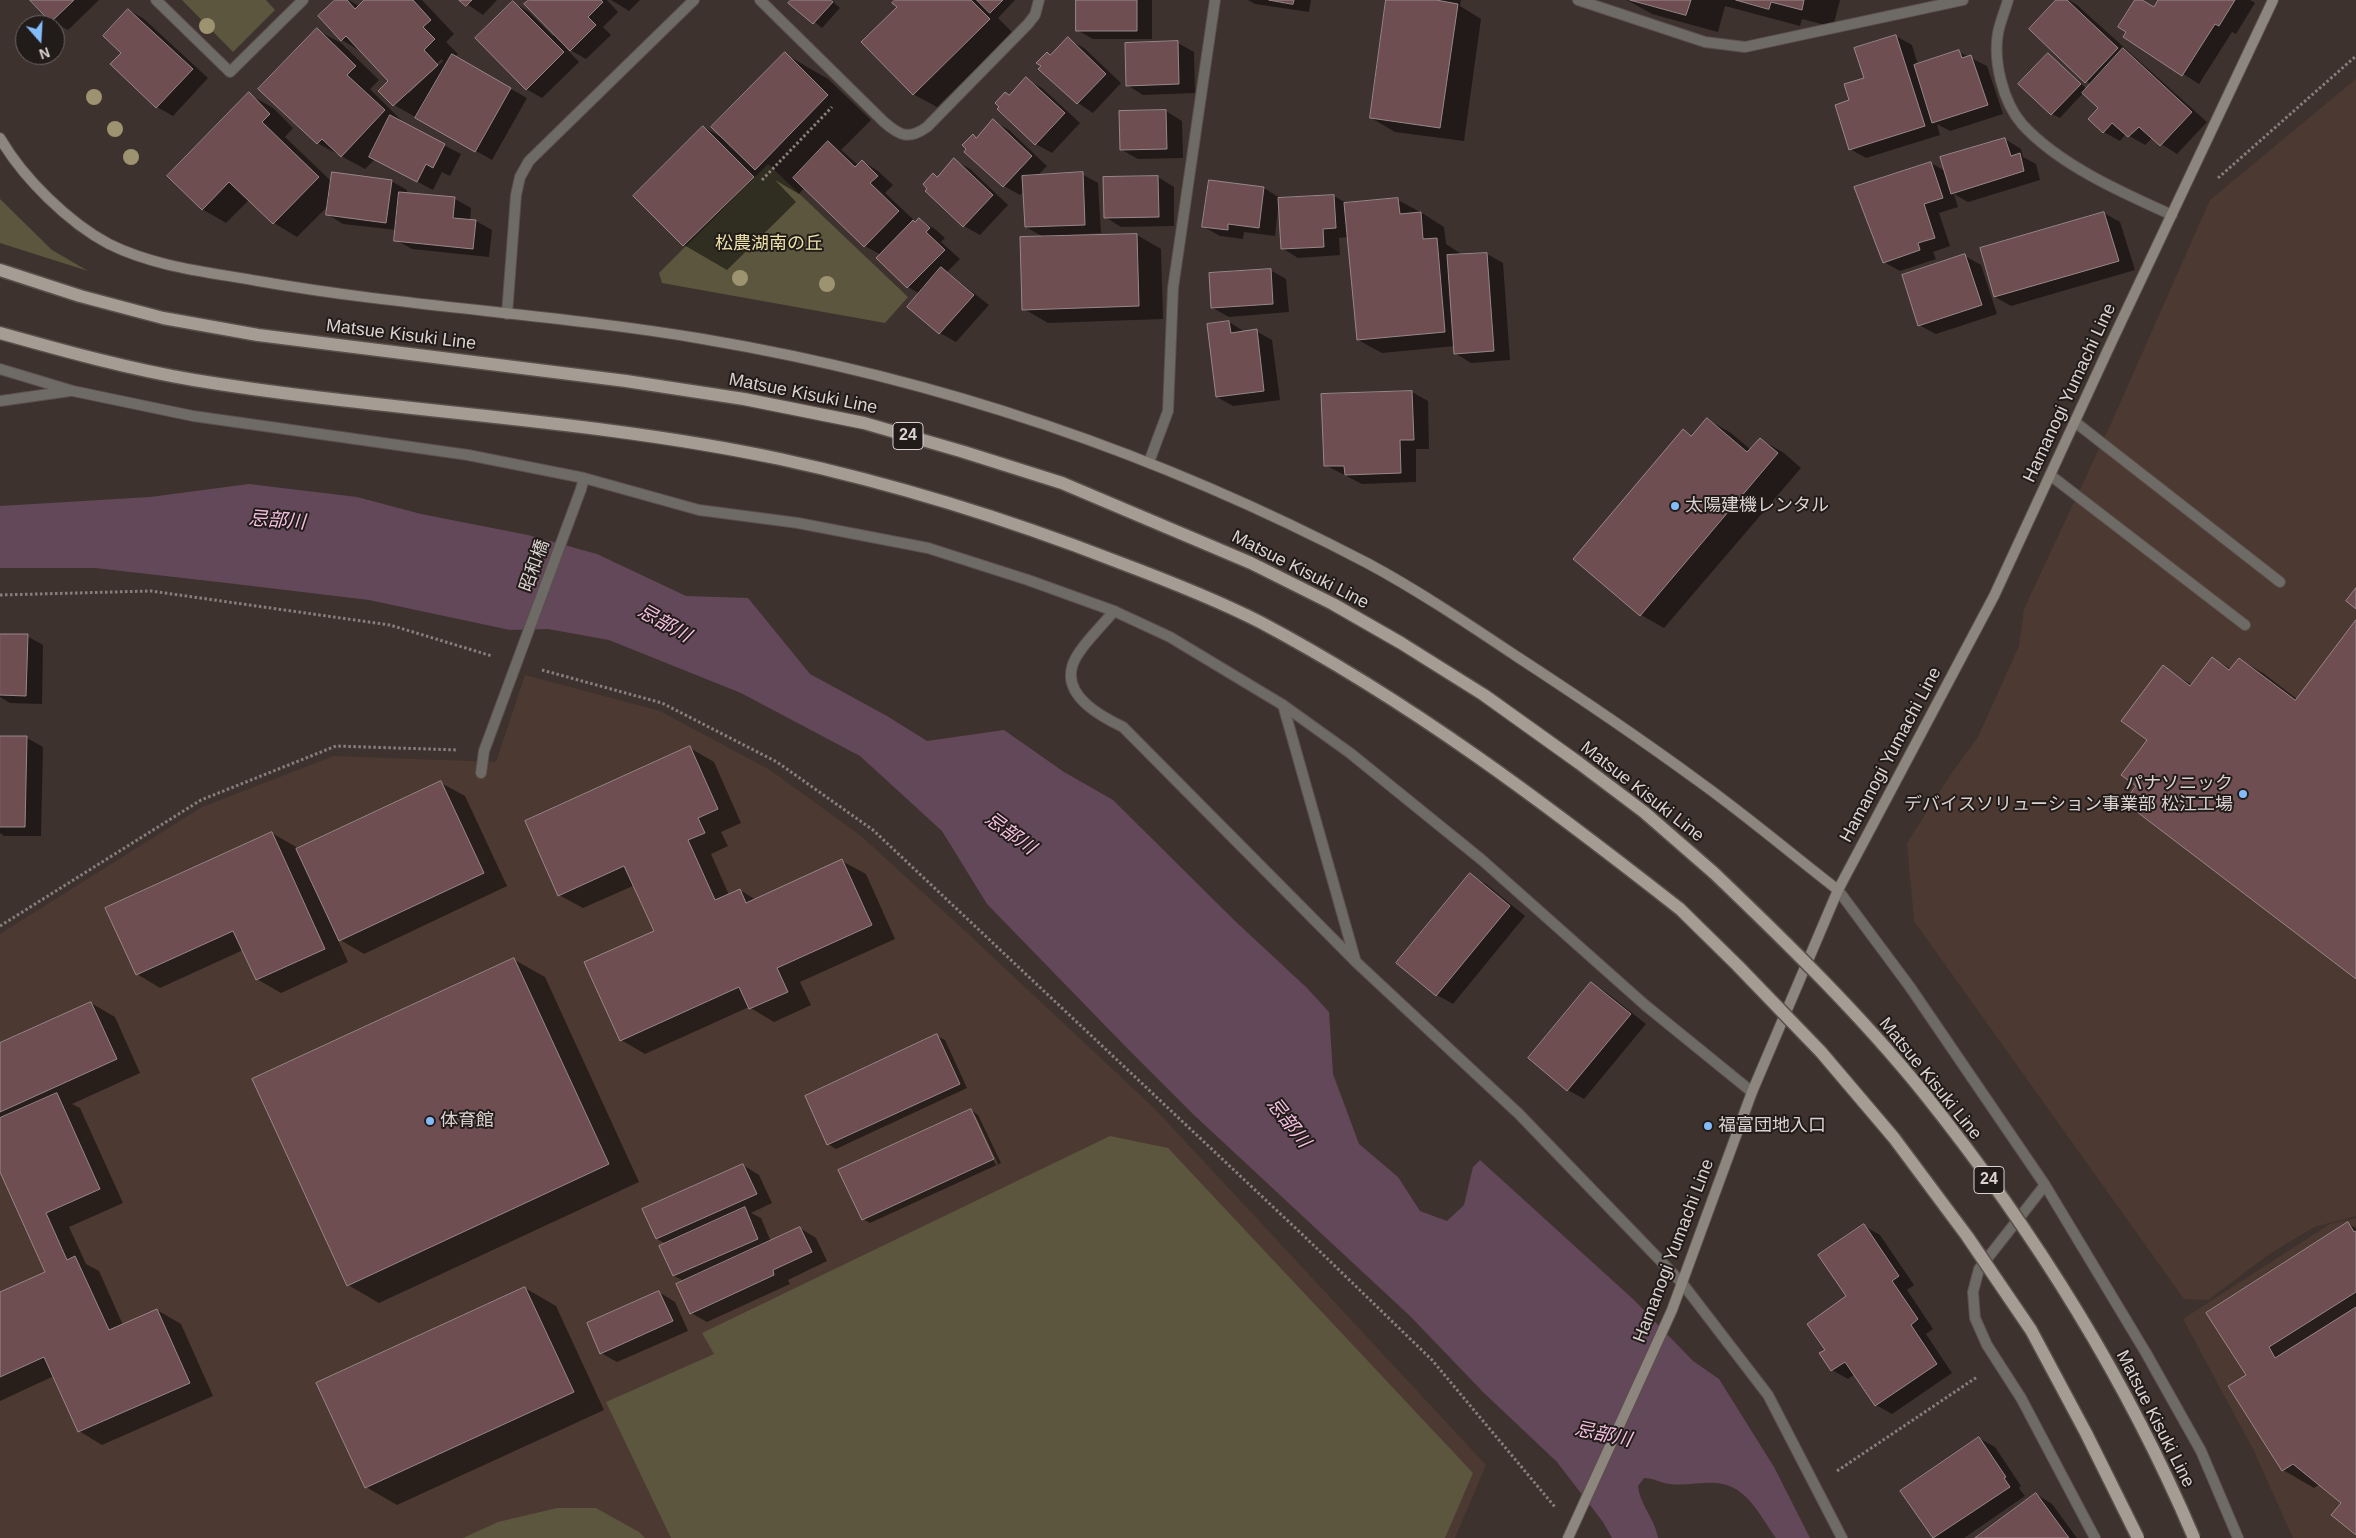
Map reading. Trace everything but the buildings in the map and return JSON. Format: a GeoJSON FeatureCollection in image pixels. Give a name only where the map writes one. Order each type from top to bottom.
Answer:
{"type":"FeatureCollection","features":[{"type":"Feature","properties":{"kind":"main road","name":"Matsue Kisuki Line"},"geometry":{"type":"LineString","coordinates":[[0,270],[98,301],[163,318],[229,330],[626,380],[744,399],[864,423],[1062,483],[1251,563],[1333,604],[1401,643],[1484,695],[1644,812],[1714,873],[1783,939],[1856,1017],[1922,1092],[2041,1254],[2091,1334],[2136,1416],[2194,1538]]}},
{"type":"Feature","properties":{"kind":"main road"},"geometry":{"type":"LineString","coordinates":[[0,334],[65,351],[192,379],[660,438],[780,459],[936,498],[1044,533],[1151,575],[1257,620],[1360,678],[1480,758],[1574,826],[1680,909],[1821,1052],[1894,1138],[1967,1236],[2031,1330],[2086,1433],[2138,1538]]}},
{"type":"Feature","properties":{"kind":"street"},"geometry":{"type":"LineString","coordinates":[[156,0],[230,72],[303,0]]}},
{"type":"Feature","properties":{"kind":"street"},"geometry":{"type":"LineString","coordinates":[[507,314],[516,194],[520,177],[529,161],[694,0]]}},
{"type":"Feature","properties":{"kind":"street"},"geometry":{"type":"LineString","coordinates":[[760,0],[894,131],[904,136],[917,134],[927,127],[1028,24],[1034,15],[1039,0]]}},
{"type":"Feature","properties":{"kind":"street"},"geometry":{"type":"LineString","coordinates":[[1150,462],[1168,411],[1173,288],[1215,0]]}},
{"type":"Feature","properties":{"kind":"street"},"geometry":{"type":"LineString","coordinates":[[1578,0],[1705,42],[1745,47],[1964,0]]}},
{"type":"Feature","properties":{"kind":"street"},"geometry":{"type":"LineString","coordinates":[[2008,0],[1998,34],[1998,66],[2004,89],[2021,123],[2048,148],[2115,189],[2172,215]]}},
{"type":"Feature","properties":{"kind":"street","name":"Hamanogi Yumachi Line"},"geometry":{"type":"LineString","coordinates":[[1568,1538],[1672,1310],[1752,1092],[1838,890],[1994,596],[2273,0]]}},
{"type":"Feature","properties":{"kind":"street"},"geometry":{"type":"LineString","coordinates":[[0,138],[8,152],[42,192],[76,222],[108,243],[147,259],[291,287],[703,339],[797,357],[926,386],[1039,422],[1150,462],[1248,504],[1373,566],[1468,624],[1576,695],[1705,786],[1838,890],[1910,987],[2045,1185],[2146,1353],[2201,1451],[2238,1538]]}},
{"type":"Feature","properties":{"kind":"street"},"geometry":{"type":"LineString","coordinates":[[0,369],[73,391],[193,416],[468,455],[584,478],[699,510],[798,523],[928,548],[1028,580],[1114,611],[1170,637],[1283,705],[1350,753],[1482,860],[1645,1004],[1752,1092]]}},
{"type":"Feature","properties":{"kind":"street"},"geometry":{"type":"LineString","coordinates":[[0,401],[73,391]]}},
{"type":"Feature","properties":{"kind":"street"},"geometry":{"type":"LineString","coordinates":[[2075,422],[2280,582]]}},
{"type":"Feature","properties":{"kind":"street"},"geometry":{"type":"LineString","coordinates":[[2050,474],[2245,624]]}},
{"type":"Feature","properties":{"kind":"street","name":"昭和橋"},"geometry":{"type":"LineString","coordinates":[[481,774],[484,751],[584,478]]}},
{"type":"Feature","properties":{"kind":"street"},"geometry":{"type":"LineString","coordinates":[[1114,611],[1076,657],[1071,668],[1072,683],[1078,696],[1105,718],[1123,727],[1356,962],[1519,1114],[1682,1283],[1768,1394],[1842,1538]]}},
{"type":"Feature","properties":{"kind":"street"},"geometry":{"type":"LineString","coordinates":[[1283,705],[1356,962]]}},
{"type":"Feature","properties":{"kind":"street"},"geometry":{"type":"LineString","coordinates":[[2045,1185],[1979,1269],[1973,1292],[1975,1318],[1987,1345],[2021,1398],[2095,1538]]}},
{"type":"Feature","properties":{"kind":"path"},"geometry":{"type":"LineString","coordinates":[[2210,185],[2356,56]]}},
{"type":"Feature","properties":{"kind":"path"},"geometry":{"type":"LineString","coordinates":[[762,180],[850,89]]}},
{"type":"Feature","properties":{"kind":"path"},"geometry":{"type":"LineString","coordinates":[[0,595],[151,591],[390,624],[519,659],[662,704],[777,762],[873,830],[1305,1236],[1432,1360],[1573,1528]]}},
{"type":"Feature","properties":{"kind":"path"},"geometry":{"type":"LineString","coordinates":[[0,926],[201,800],[336,746],[484,751]]}},
{"type":"Feature","properties":{"kind":"path"},"geometry":{"type":"LineString","coordinates":[[1816,1485],[1998,1363]]}},
{"type":"Feature","properties":{"kind":"shaded area"},"geometry":{"type":"Polygon","coordinates":[[[2356,79],[2356,1216],[2314,1227],[2268,1255],[2208,1300],[2184,1299],[1914,921],[1907,843],[1951,774],[1978,737],[2019,646],[2024,609],[2113,419],[2210,200],[2356,79]]]}},
{"type":"Feature","properties":{"kind":"shaded area"},"geometry":{"type":"Polygon","coordinates":[[[525,675],[660,711],[770,770],[861,836],[965,931],[1155,1109],[1486,1465],[1455,1538],[0,1538],[0,934],[202,807],[334,756],[496,762],[525,675]]]}},
{"type":"Feature","properties":{"kind":"shaded area"},"geometry":{"type":"Polygon","coordinates":[[[2356,1218],[2356,1538],[2293,1538],[2254,1451],[2183,1319],[2330,1224],[2356,1218]]]}},
{"type":"Feature","properties":{"kind":"green space"},"geometry":{"type":"Polygon","coordinates":[[[182,0],[266,0],[275,10],[233,52],[182,0]]]}},
{"type":"Feature","properties":{"kind":"green space","name":"松農湖南の丘"},"geometry":{"type":"Polygon","coordinates":[[[768,164],[908,297],[885,323],[662,283],[659,273],[768,164]]]}},
{"type":"Feature","properties":{"kind":"green space"},"geometry":{"type":"Polygon","coordinates":[[[0,199],[52,250],[88,271],[0,243],[0,199]]]}},
{"type":"Feature","properties":{"kind":"green space"},"geometry":{"type":"Polygon","coordinates":[[[1110,1136],[1168,1148],[1473,1473],[1445,1538],[671,1538],[606,1402],[714,1354],[702,1333],[1110,1136]]]}},
{"type":"Feature","properties":{"kind":"green space"},"geometry":{"type":"Polygon","coordinates":[[[557,1508],[596,1508],[639,1532],[645,1538],[463,1538],[498,1522],[557,1508]]]}},
{"type":"Feature","properties":{"kind":"water","name":"忌部川"},"geometry":{"type":"Polygon","coordinates":[[[249,484],[357,497],[421,514],[528,535],[597,554],[686,596],[748,598],[810,674],[887,716],[927,741],[1004,730],[1064,772],[1113,800],[1235,921],[1307,988],[1329,1012],[1333,1074],[1359,1144],[1398,1177],[1420,1211],[1447,1221],[1464,1205],[1473,1167],[1480,1160],[1634,1300],[1693,1361],[1719,1379],[1774,1467],[1810,1538],[1776,1538],[1752,1503],[1736,1489],[1727,1485],[1716,1483],[1670,1484],[1644,1478],[1638,1486],[1639,1493],[1658,1538],[1612,1538],[1603,1522],[1557,1462],[1484,1393],[1410,1316],[1194,1115],[1125,1046],[987,904],[942,831],[860,756],[741,693],[609,640],[548,629],[510,630],[369,600],[227,583],[95,568],[0,568],[0,506],[150,497],[249,484]]]}},
{"type":"Feature","properties":{"kind":"place","name":"太陽建機レンタル"},"geometry":{"type":"Point","coordinates":[1675,506]}},
{"type":"Feature","properties":{"kind":"place","name":"パナソニック デバイスソリューション事業部 松江工場"},"geometry":{"type":"Point","coordinates":[2243,794]}},
{"type":"Feature","properties":{"kind":"place","name":"体育館"},"geometry":{"type":"Point","coordinates":[430,1121]}},
{"type":"Feature","properties":{"kind":"place","name":"福富団地入口"},"geometry":{"type":"Point","coordinates":[1708,1126]}}]}
